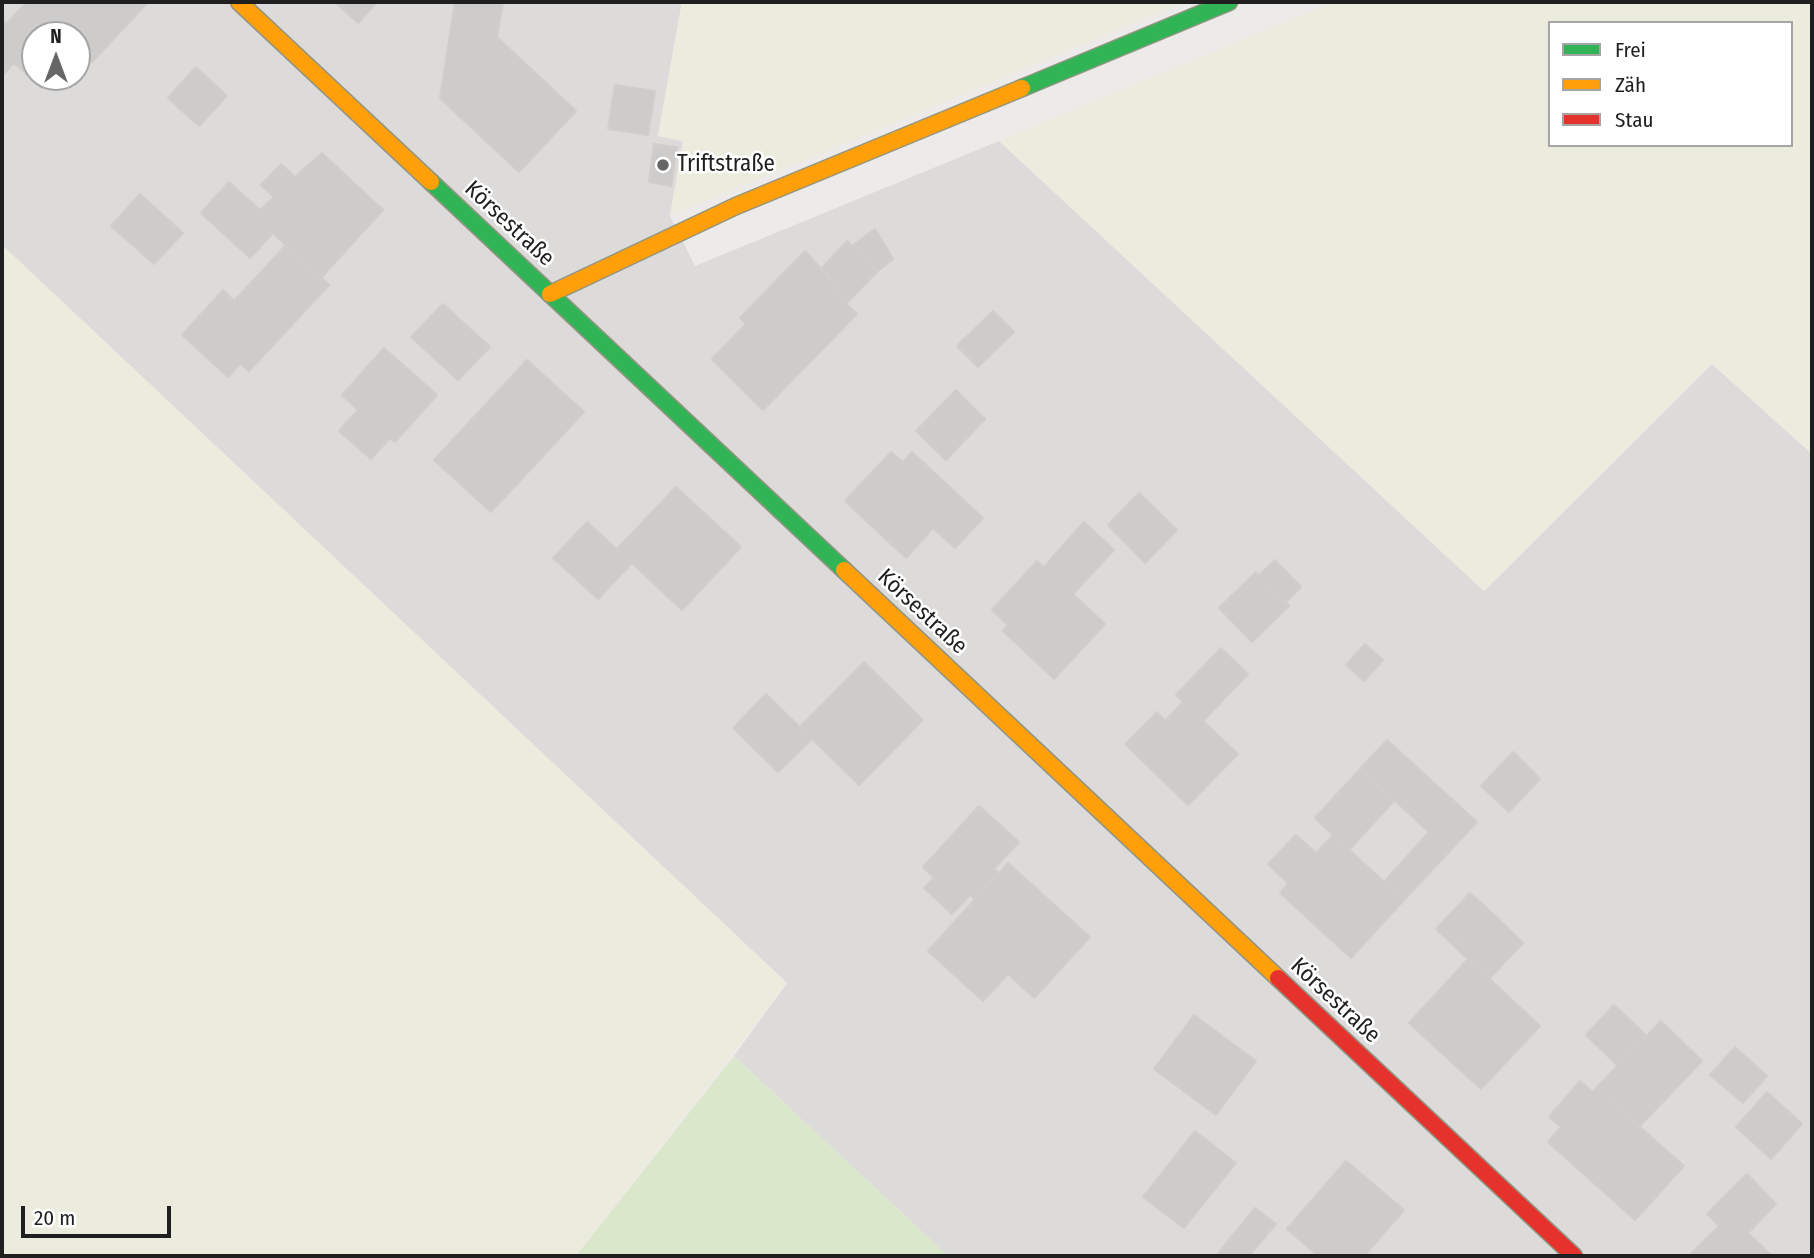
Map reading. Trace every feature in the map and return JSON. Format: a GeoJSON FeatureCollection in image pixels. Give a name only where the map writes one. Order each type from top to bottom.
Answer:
{"type":"FeatureCollection","features":[{"type":"Feature","properties":{"kind":"street","name":"Körsestraße"},"geometry":{"type":"LineString","coordinates":[[239,2],[1574,1256]]}},
{"type":"Feature","properties":{"kind":"street"},"geometry":{"type":"LineString","coordinates":[[550,294],[736,206],[1229,2]]}},
{"type":"Feature","properties":{"kind":"shaded area"},"geometry":{"type":"Polygon","coordinates":[[[2,2],[682,2],[658,136],[683,141],[670,216],[695,266],[999,141],[1484,591],[1712,364],[1812,454],[1812,1256],[948,1256],[734,1056],[787,983],[2,245],[2,2]]]}},
{"type":"Feature","properties":{"kind":"shaded area"},"geometry":{"type":"Polygon","coordinates":[[[682,2],[1185,2],[670,216],[683,141],[658,136],[682,2]]]}},
{"type":"Feature","properties":{"kind":"shaded area"},"geometry":{"type":"Polygon","coordinates":[[[1333,2],[1812,2],[1812,454],[1712,364],[1484,591],[999,141],[1333,2]]]}},
{"type":"Feature","properties":{"kind":"shaded area"},"geometry":{"type":"Polygon","coordinates":[[[2,245],[787,983],[576,1256],[2,1256],[2,245]]]}},
{"type":"Feature","properties":{"kind":"green space"},"geometry":{"type":"Polygon","coordinates":[[[734,1056],[948,1256],[576,1256],[734,1056]]]}},
{"type":"Feature","properties":{"kind":"building"},"geometry":{"type":"Polygon","coordinates":[[[27,2],[148,2],[92,62],[91,21],[21,21],[21,69],[14,63],[2,76],[2,20],[6,24],[27,2]]]}},
{"type":"Feature","properties":{"kind":"building"},"geometry":{"type":"Polygon","coordinates":[[[335,2],[377,2],[358,23],[335,2]]]}},
{"type":"Feature","properties":{"kind":"building"},"geometry":{"type":"Polygon","coordinates":[[[455,2],[503,2],[497,37],[576,111],[519,172],[440,98],[455,2]]]}},
{"type":"Feature","properties":{"kind":"building"},"geometry":{"type":"Polygon","coordinates":[[[196,67],[227,96],[199,126],[168,98],[196,67]]]}},
{"type":"Feature","properties":{"kind":"building"},"geometry":{"type":"Polygon","coordinates":[[[615,85],[655,91],[648,135],[608,129],[615,85]]]}},
{"type":"Feature","properties":{"kind":"building","name":"Triftstraße"},"geometry":{"type":"Polygon","coordinates":[[[654,144],[677,147],[671,186],[649,182],[654,144]]]}},
{"type":"Feature","properties":{"kind":"building"},"geometry":{"type":"Polygon","coordinates":[[[322,153],[383,210],[321,278],[273,233],[250,258],[201,213],[229,182],[260,210],[274,197],[261,185],[281,164],[295,177],[322,153]]]}},
{"type":"Feature","properties":{"kind":"building"},"geometry":{"type":"Polygon","coordinates":[[[140,194],[183,233],[154,264],[111,226],[140,194]]]}},
{"type":"Feature","properties":{"kind":"building"},"geometry":{"type":"Polygon","coordinates":[[[875,229],[893,259],[878,271],[852,246],[875,229]]]}},
{"type":"Feature","properties":{"kind":"building"},"geometry":{"type":"Polygon","coordinates":[[[847,241],[878,271],[846,304],[836,294],[840,290],[826,277],[828,274],[822,268],[847,241]]]}},
{"type":"Feature","properties":{"kind":"building"},"geometry":{"type":"Polygon","coordinates":[[[286,245],[329,285],[249,371],[240,364],[228,377],[182,335],[223,290],[234,301],[286,245]]]}},
{"type":"Feature","properties":{"kind":"building"},"geometry":{"type":"Polygon","coordinates":[[[805,251],[840,290],[836,294],[857,314],[763,410],[712,359],[746,324],[740,318],[805,251]]]}},
{"type":"Feature","properties":{"kind":"building"},"geometry":{"type":"Polygon","coordinates":[[[443,304],[490,347],[458,380],[411,337],[443,304]]]}},
{"type":"Feature","properties":{"kind":"building"},"geometry":{"type":"Polygon","coordinates":[[[993,311],[1014,332],[978,367],[957,346],[993,311]]]}},
{"type":"Feature","properties":{"kind":"building"},"geometry":{"type":"Polygon","coordinates":[[[384,348],[437,395],[395,442],[390,438],[371,459],[339,431],[358,410],[342,395],[384,348]]]}},
{"type":"Feature","properties":{"kind":"building"},"geometry":{"type":"Polygon","coordinates":[[[527,360],[584,412],[491,512],[434,460],[527,360]]]}},
{"type":"Feature","properties":{"kind":"building"},"geometry":{"type":"Polygon","coordinates":[[[956,390],[985,419],[946,460],[916,431],[956,390]]]}},
{"type":"Feature","properties":{"kind":"building"},"geometry":{"type":"Polygon","coordinates":[[[891,452],[903,462],[912,452],[983,518],[955,548],[933,528],[906,558],[845,501],[891,452]]]}},
{"type":"Feature","properties":{"kind":"building"},"geometry":{"type":"Polygon","coordinates":[[[676,487],[741,547],[682,610],[617,549],[676,487]]]}},
{"type":"Feature","properties":{"kind":"building"},"geometry":{"type":"Polygon","coordinates":[[[1139,493],[1177,530],[1145,563],[1108,525],[1139,493]]]}},
{"type":"Feature","properties":{"kind":"building"},"geometry":{"type":"Polygon","coordinates":[[[587,522],[632,563],[598,599],[553,558],[587,522]]]}},
{"type":"Feature","properties":{"kind":"building"},"geometry":{"type":"Polygon","coordinates":[[[1084,522],[1114,550],[1073,594],[1105,624],[1054,679],[1003,631],[1008,625],[992,610],[1037,561],[1044,567],[1084,522]]]}},
{"type":"Feature","properties":{"kind":"building"},"geometry":{"type":"Polygon","coordinates":[[[1275,560],[1301,587],[1285,603],[1259,575],[1275,560]]]}},
{"type":"Feature","properties":{"kind":"building"},"geometry":{"type":"Polygon","coordinates":[[[1256,572],[1289,606],[1252,642],[1219,608],[1256,572]]]}},
{"type":"Feature","properties":{"kind":"building"},"geometry":{"type":"Polygon","coordinates":[[[1365,644],[1383,660],[1364,681],[1346,665],[1365,644]]]}},
{"type":"Feature","properties":{"kind":"building"},"geometry":{"type":"Polygon","coordinates":[[[1221,648],[1248,674],[1203,721],[1238,754],[1188,805],[1125,744],[1157,712],[1165,721],[1183,702],[1176,695],[1221,648]]]}},
{"type":"Feature","properties":{"kind":"building"},"geometry":{"type":"Polygon","coordinates":[[[864,662],[923,720],[859,785],[800,727],[864,662]]]}},
{"type":"Feature","properties":{"kind":"building"},"geometry":{"type":"Polygon","coordinates":[[[766,694],[812,739],[778,772],[733,728],[766,694]]]}},
{"type":"Feature","properties":{"kind":"building"},"geometry":{"type":"Polygon","coordinates":[[[1387,740],[1477,822],[1404,900],[1384,882],[1429,832],[1360,769],[1387,740]]]}},
{"type":"Feature","properties":{"kind":"building"},"geometry":{"type":"Polygon","coordinates":[[[1513,752],[1540,779],[1509,812],[1481,786],[1513,752]]]}},
{"type":"Feature","properties":{"kind":"building"},"geometry":{"type":"Polygon","coordinates":[[[1360,769],[1394,801],[1349,850],[1315,818],[1360,769]]]}},
{"type":"Feature","properties":{"kind":"building"},"geometry":{"type":"Polygon","coordinates":[[[979,806],[1019,842],[994,869],[998,873],[975,899],[970,895],[952,914],[924,888],[934,878],[923,867],[979,806]]]}},
{"type":"Feature","properties":{"kind":"building"},"geometry":{"type":"Polygon","coordinates":[[[1296,835],[1316,853],[1333,835],[1404,900],[1351,958],[1280,893],[1288,883],[1268,864],[1296,835]]]}},
{"type":"Feature","properties":{"kind":"building"},"geometry":{"type":"Polygon","coordinates":[[[1008,863],[1090,937],[1034,998],[1008,974],[983,1001],[928,951],[1008,863]]]}},
{"type":"Feature","properties":{"kind":"building"},"geometry":{"type":"Polygon","coordinates":[[[1470,893],[1487,908],[1453,945],[1436,929],[1470,893]]]}},
{"type":"Feature","properties":{"kind":"building"},"geometry":{"type":"Polygon","coordinates":[[[1487,908],[1523,943],[1489,979],[1453,945],[1487,908]]]}},
{"type":"Feature","properties":{"kind":"building"},"geometry":{"type":"Polygon","coordinates":[[[1468,959],[1540,1026],[1481,1089],[1409,1023],[1468,959]]]}},
{"type":"Feature","properties":{"kind":"building"},"geometry":{"type":"Polygon","coordinates":[[[1614,1005],[1647,1036],[1618,1066],[1586,1035],[1614,1005]]]}},
{"type":"Feature","properties":{"kind":"building"},"geometry":{"type":"Polygon","coordinates":[[[1194,1015],[1256,1061],[1216,1115],[1154,1069],[1194,1015]]]}},
{"type":"Feature","properties":{"kind":"building"},"geometry":{"type":"Polygon","coordinates":[[[1661,1021],[1702,1061],[1639,1127],[1596,1088],[1661,1021]]]}},
{"type":"Feature","properties":{"kind":"building"},"geometry":{"type":"Polygon","coordinates":[[[1735,1047],[1767,1076],[1743,1103],[1710,1075],[1735,1047]]]}},
{"type":"Feature","properties":{"kind":"building"},"geometry":{"type":"Polygon","coordinates":[[[1580,1081],[1593,1092],[1596,1088],[1684,1166],[1635,1220],[1548,1142],[1561,1127],[1549,1117],[1580,1081]]]}},
{"type":"Feature","properties":{"kind":"building"},"geometry":{"type":"Polygon","coordinates":[[[1767,1092],[1802,1124],[1771,1159],[1736,1127],[1767,1092]]]}},
{"type":"Feature","properties":{"kind":"building"},"geometry":{"type":"Polygon","coordinates":[[[1195,1131],[1236,1163],[1184,1228],[1143,1197],[1195,1131]]]}},
{"type":"Feature","properties":{"kind":"building"},"geometry":{"type":"Polygon","coordinates":[[[1346,1161],[1404,1210],[1364,1256],[1318,1256],[1287,1229],[1346,1161]]]}},
{"type":"Feature","properties":{"kind":"building"},"geometry":{"type":"Polygon","coordinates":[[[1747,1174],[1776,1204],[1748,1233],[1772,1256],[1689,1256],[1719,1226],[1707,1214],[1747,1174]]]}},
{"type":"Feature","properties":{"kind":"building"},"geometry":{"type":"Polygon","coordinates":[[[1255,1208],[1276,1224],[1249,1256],[1216,1256],[1255,1208]]]}},
{"type":"Feature","properties":{"kind":"traffic: fast"},"geometry":{"type":"LineString","coordinates":[[1022,88],[1229,2]]}},
{"type":"Feature","properties":{"kind":"traffic: fast"},"geometry":{"type":"LineString","coordinates":[[431,182],[844,570]]}},
{"type":"Feature","properties":{"kind":"traffic: slow"},"geometry":{"type":"LineString","coordinates":[[239,2],[431,182]]}},
{"type":"Feature","properties":{"kind":"traffic: slow"},"geometry":{"type":"LineString","coordinates":[[550,294],[736,206],[1022,88]]}},
{"type":"Feature","properties":{"kind":"traffic: slow"},"geometry":{"type":"LineString","coordinates":[[844,570],[1278,978]]}},
{"type":"Feature","properties":{"kind":"traffic: jam"},"geometry":{"type":"LineString","coordinates":[[1278,978],[1574,1256]]}},
{"type":"Feature","properties":{"kind":"place","name":"Triftstraße"},"geometry":{"type":"Point","coordinates":[663,165]}}]}
